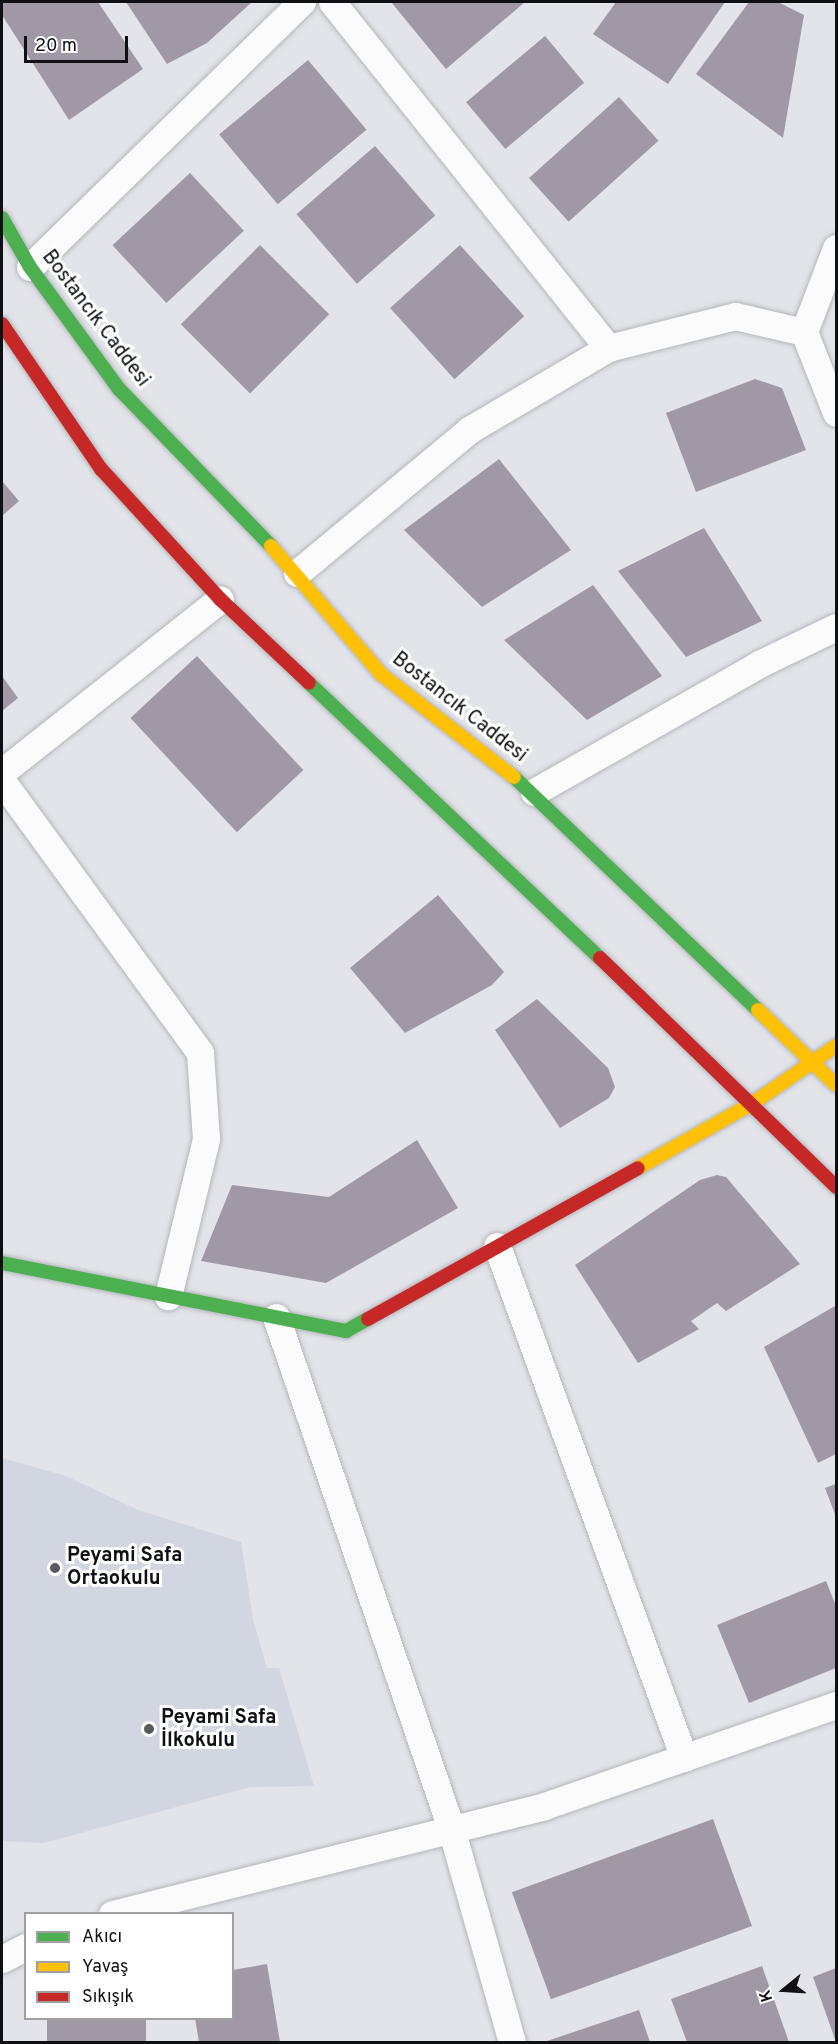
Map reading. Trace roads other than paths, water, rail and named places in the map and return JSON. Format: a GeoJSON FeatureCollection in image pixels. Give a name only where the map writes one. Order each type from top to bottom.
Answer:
{"type":"FeatureCollection","features":[{"type":"Feature","properties":{"kind":"main road","name":"Bostancık Caddesi"},"geometry":{"type":"LineString","coordinates":[[2,218],[30,267],[119,389],[297,573],[381,674],[534,792],[837,1085]]}},
{"type":"Feature","properties":{"kind":"main road"},"geometry":{"type":"LineString","coordinates":[[2,327],[101,469],[220,599],[753,1103],[837,1187]]}},
{"type":"Feature","properties":{"kind":"main road"},"geometry":{"type":"LineString","coordinates":[[2,1263],[346,1331],[753,1103],[837,1046]]}},
{"type":"Feature","properties":{"kind":"street"},"geometry":{"type":"LineString","coordinates":[[30,267],[302,2]]}},
{"type":"Feature","properties":{"kind":"street"},"geometry":{"type":"LineString","coordinates":[[332,2],[608,348]]}},
{"type":"Feature","properties":{"kind":"street"},"geometry":{"type":"LineString","coordinates":[[837,248],[804,332],[837,413]]}},
{"type":"Feature","properties":{"kind":"street"},"geometry":{"type":"LineString","coordinates":[[297,573],[469,430],[608,348],[735,316],[804,332]]}},
{"type":"Feature","properties":{"kind":"street"},"geometry":{"type":"LineString","coordinates":[[2,772],[220,599]]}},
{"type":"Feature","properties":{"kind":"street"},"geometry":{"type":"LineString","coordinates":[[534,792],[759,664],[837,627]]}},
{"type":"Feature","properties":{"kind":"street"},"geometry":{"type":"LineString","coordinates":[[2,781],[200,1053],[206,1139],[168,1296]]}},
{"type":"Feature","properties":{"kind":"street"},"geometry":{"type":"LineString","coordinates":[[497,1246],[684,1758]]}},
{"type":"Feature","properties":{"kind":"street"},"geometry":{"type":"LineString","coordinates":[[276,1317],[451,1828],[512,2043]]}},
{"type":"Feature","properties":{"kind":"street"},"geometry":{"type":"LineString","coordinates":[[120,1912],[544,1806],[837,1706]]}},
{"type":"Feature","properties":{"kind":"street"},"geometry":{"type":"LineString","coordinates":[[2,1959],[24,1948]]}},
{"type":"Feature","properties":{"kind":"place","name":"Peyami Safa Ortaokulu"},"geometry":{"type":"Point","coordinates":[55,1568]}},
{"type":"Feature","properties":{"kind":"place","name":"Peyami Safa İlkokulu"},"geometry":{"type":"Point","coordinates":[149,1729]}}]}
